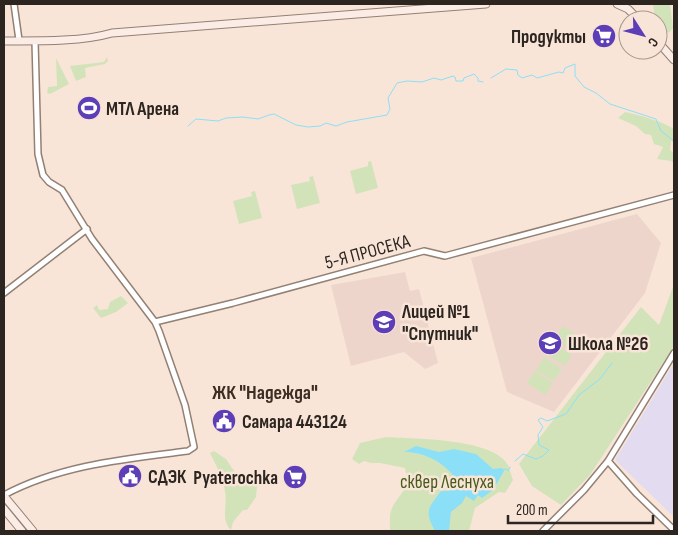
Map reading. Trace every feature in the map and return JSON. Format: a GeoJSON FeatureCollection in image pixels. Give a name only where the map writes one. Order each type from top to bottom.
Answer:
{"type":"FeatureCollection","features":[{"type":"Feature","properties":{"kind":"street"},"geometry":{"type":"LineString","coordinates":[[14,4],[19,40]]}},
{"type":"Feature","properties":{"kind":"street"},"geometry":{"type":"LineString","coordinates":[[4,41],[35,41],[112,33],[486,4]]}},
{"type":"Feature","properties":{"kind":"street"},"geometry":{"type":"LineString","coordinates":[[617,4],[628,6]]}},
{"type":"Feature","properties":{"kind":"street"},"geometry":{"type":"LineString","coordinates":[[33,531],[4,496],[39,479],[106,462],[188,451],[194,448],[185,405],[155,322],[87,229],[62,190],[42,175],[36,117],[35,41]]}},
{"type":"Feature","properties":{"kind":"street","name":"5-Я ПРОСЕКА"},"geometry":{"type":"LineString","coordinates":[[155,322],[233,303],[424,251],[445,256],[674,195]]}},
{"type":"Feature","properties":{"kind":"street"},"geometry":{"type":"LineString","coordinates":[[4,293],[87,229]]}},
{"type":"Feature","properties":{"kind":"street"},"geometry":{"type":"LineString","coordinates":[[544,531],[584,490],[608,461],[674,353]]}},
{"type":"Feature","properties":{"kind":"street"},"geometry":{"type":"LineString","coordinates":[[608,461],[637,494],[674,530]]}},
{"type":"Feature","properties":{"kind":"street"},"geometry":{"type":"LineString","coordinates":[[4,509],[22,531]]}},
{"type":"Feature","properties":{"kind":"shaded area","name":"Школа №26"},"geometry":{"type":"Polygon","coordinates":[[[637,214],[661,243],[645,293],[554,412],[507,392],[471,258],[637,214]]]}},
{"type":"Feature","properties":{"kind":"shaded area","name":"Лицей №1 \"Спутник\""},"geometry":{"type":"Polygon","coordinates":[[[405,272],[410,291],[419,289],[438,363],[425,369],[404,352],[351,366],[331,285],[405,272]]]}},
{"type":"Feature","properties":{"kind":"shaded area"},"geometry":{"type":"Polygon","coordinates":[[[674,363],[674,517],[615,460],[674,363]]]}},
{"type":"Feature","properties":{"kind":"green space"},"geometry":{"type":"Polygon","coordinates":[[[653,4],[670,4],[673,28],[670,32],[668,32],[668,10],[654,10],[653,4]]]}},
{"type":"Feature","properties":{"kind":"green space"},"geometry":{"type":"Polygon","coordinates":[[[107,57],[108,61],[105,64],[85,68],[86,77],[76,81],[70,66],[104,62],[107,57]]]}},
{"type":"Feature","properties":{"kind":"green space"},"geometry":{"type":"Polygon","coordinates":[[[56,58],[69,84],[50,94],[47,93],[48,87],[57,86],[56,58]]]}},
{"type":"Feature","properties":{"kind":"green space"},"geometry":{"type":"Polygon","coordinates":[[[625,112],[656,121],[674,129],[674,142],[671,141],[670,150],[674,153],[674,163],[657,159],[663,147],[654,144],[651,135],[645,134],[636,126],[618,118],[625,112]]]}},
{"type":"Feature","properties":{"kind":"green space"},"geometry":{"type":"Polygon","coordinates":[[[371,161],[378,188],[356,194],[350,171],[368,166],[368,162],[371,161]]]}},
{"type":"Feature","properties":{"kind":"green space"},"geometry":{"type":"Polygon","coordinates":[[[313,176],[320,203],[297,209],[291,185],[310,181],[309,177],[313,176]]]}},
{"type":"Feature","properties":{"kind":"green space"},"geometry":{"type":"Polygon","coordinates":[[[255,191],[262,218],[239,224],[233,201],[252,196],[251,192],[255,191]]]}},
{"type":"Feature","properties":{"kind":"green space"},"geometry":{"type":"Polygon","coordinates":[[[674,284],[674,346],[590,475],[561,505],[532,486],[519,464],[641,307],[659,325],[674,284]]]}},
{"type":"Feature","properties":{"kind":"green space"},"geometry":{"type":"Polygon","coordinates":[[[121,296],[128,303],[116,312],[101,318],[93,308],[97,305],[99,310],[108,309],[110,302],[121,296]]]}},
{"type":"Feature","properties":{"kind":"green space"},"geometry":{"type":"Polygon","coordinates":[[[563,326],[583,339],[575,353],[554,340],[563,326]]]}},
{"type":"Feature","properties":{"kind":"green space"},"geometry":{"type":"Polygon","coordinates":[[[553,343],[572,355],[565,366],[546,354],[553,343]]]}},
{"type":"Feature","properties":{"kind":"green space"},"geometry":{"type":"Polygon","coordinates":[[[544,357],[562,369],[554,381],[536,370],[544,357]]]}},
{"type":"Feature","properties":{"kind":"green space"},"geometry":{"type":"Polygon","coordinates":[[[535,371],[553,383],[545,395],[527,383],[535,371]]]}},
{"type":"Feature","properties":{"kind":"green space","name":"сквер Леснуха"},"geometry":{"type":"Polygon","coordinates":[[[386,437],[452,442],[487,450],[500,456],[508,465],[513,480],[505,493],[499,492],[475,508],[469,531],[390,531],[392,508],[406,486],[405,468],[364,461],[359,464],[352,459],[360,443],[386,437]]]}},
{"type":"Feature","properties":{"kind":"green space"},"geometry":{"type":"Polygon","coordinates":[[[214,451],[226,459],[234,471],[245,481],[258,479],[256,497],[247,510],[243,510],[233,522],[231,530],[225,517],[226,496],[224,486],[210,453],[214,451]]]}},
{"type":"Feature","properties":{"kind":"water"},"geometry":{"type":"Polygon","coordinates":[[[416,446],[439,452],[454,449],[476,454],[493,469],[502,468],[504,471],[493,490],[482,498],[478,495],[474,501],[466,496],[462,503],[451,512],[449,531],[435,531],[429,518],[430,506],[441,491],[454,488],[455,478],[445,467],[433,459],[411,452],[404,452],[416,446]]]}},
{"type":"Feature","properties":{"kind":"waterway"},"geometry":{"type":"LineString","coordinates":[[491,78],[506,69],[517,70],[518,75],[522,78],[532,75],[537,78],[559,72],[563,73],[565,68],[575,64],[575,76],[584,87],[596,93],[610,104],[656,119],[661,131],[674,141]]}},
{"type":"Feature","properties":{"kind":"waterway"},"geometry":{"type":"LineString","coordinates":[[188,126],[196,119],[218,121],[226,118],[243,117],[258,119],[274,114],[296,125],[308,127],[320,126],[326,123],[336,126],[347,122],[387,115],[390,109],[388,98],[397,83],[407,81],[422,82],[434,78],[441,80],[453,76],[456,81],[463,81],[464,78],[474,74],[478,81],[483,82]]}},
{"type":"Feature","properties":{"kind":"waterway"},"geometry":{"type":"LineString","coordinates":[[515,461],[523,454],[536,459],[543,456],[549,450],[539,445],[538,435],[543,427],[538,420],[541,418],[547,421],[566,414],[579,395],[600,379],[612,363]]}},
{"type":"Feature","properties":{"kind":"waterway"},"geometry":{"type":"LineString","coordinates":[[502,470],[506,469],[508,471],[510,467]]}},
{"type":"Feature","properties":{"kind":"place","name":"Продукты"},"geometry":{"type":"Point","coordinates":[604,36]}},
{"type":"Feature","properties":{"kind":"place","name":"МТЛ Арена"},"geometry":{"type":"Point","coordinates":[89,108]}},
{"type":"Feature","properties":{"kind":"place","name":"Лицей №1 \"Спутник\""},"geometry":{"type":"Point","coordinates":[384,322]}},
{"type":"Feature","properties":{"kind":"place","name":"Школа №26"},"geometry":{"type":"Point","coordinates":[550,343]}},
{"type":"Feature","properties":{"kind":"place","name":"Самара 443124"},"geometry":{"type":"Point","coordinates":[224,421]}},
{"type":"Feature","properties":{"kind":"place","name":"СДЭК"},"geometry":{"type":"Point","coordinates":[130,476]}},
{"type":"Feature","properties":{"kind":"place","name":"Pyaterochka"},"geometry":{"type":"Point","coordinates":[295,477]}},
{"type":"Feature","properties":{"kind":"district","name":"ЖК \"Надежда\""},"geometry":{"type":"Point","coordinates":[265,392]}}]}
